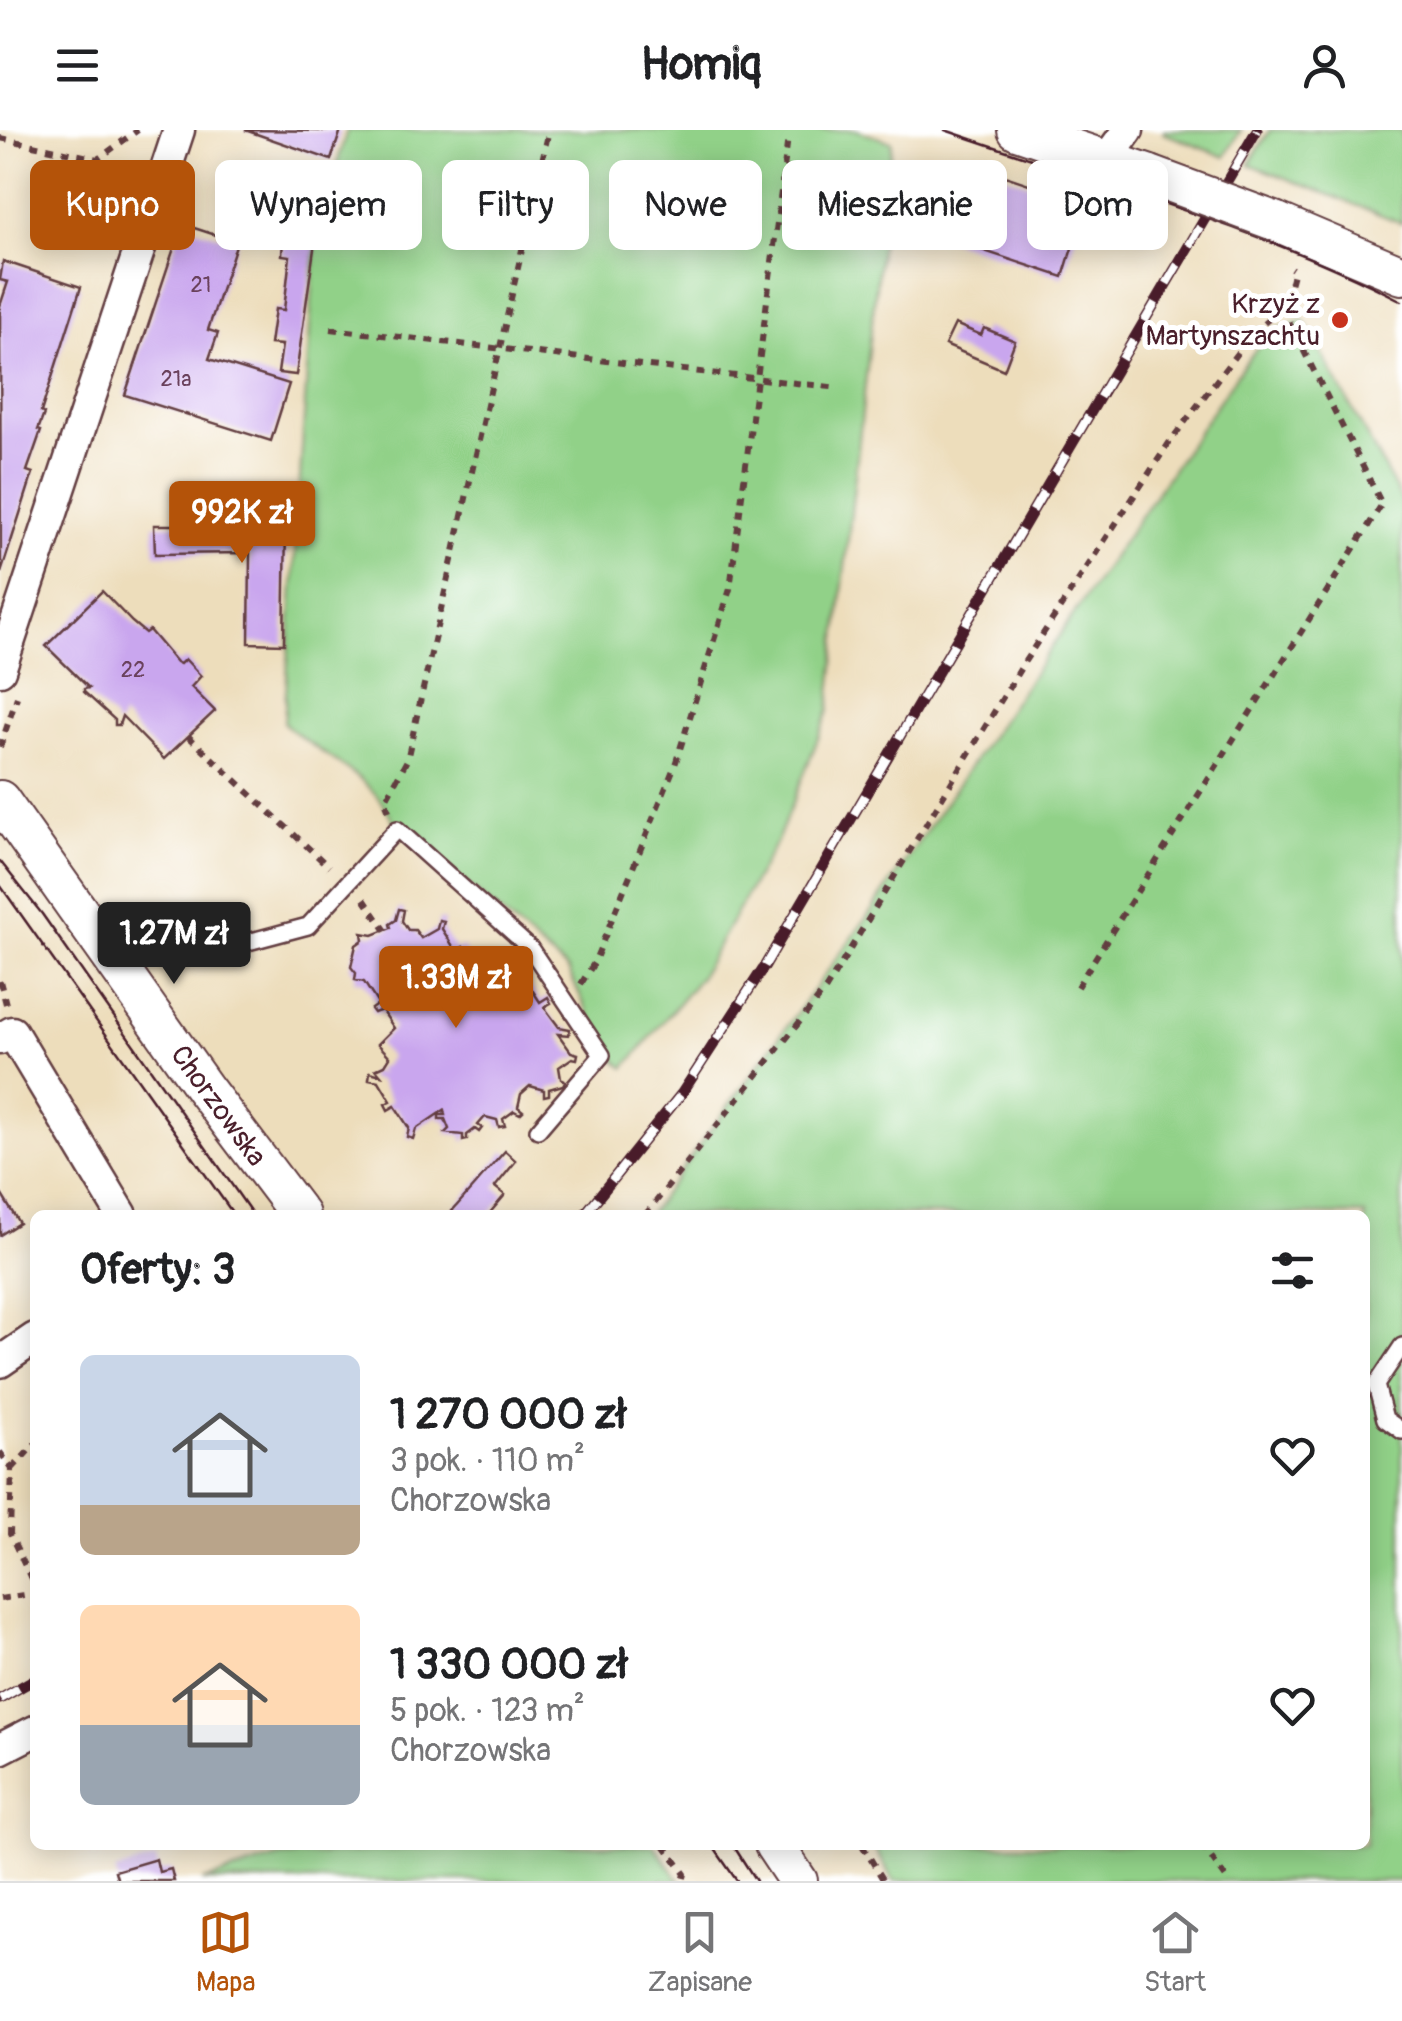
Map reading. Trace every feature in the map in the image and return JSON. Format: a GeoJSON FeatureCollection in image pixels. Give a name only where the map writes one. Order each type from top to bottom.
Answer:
{"type":"FeatureCollection","features":[{"type":"Feature","properties":{"kind":"street"},"geometry":{"type":"LineString","coordinates":[[0,670],[179,130]]}},
{"type":"Feature","properties":{"kind":"street"},"geometry":{"type":"LineString","coordinates":[[1017,130],[1117,145],[1150,175],[1402,275]]}},
{"type":"Feature","properties":{"kind":"street","name":"Chorzowska"},"geometry":{"type":"LineString","coordinates":[[0,800],[204,1088],[296,1210]]}},
{"type":"Feature","properties":{"kind":"street"},"geometry":{"type":"LineString","coordinates":[[0,1039],[12,1032],[119,1210]]}},
{"type":"Feature","properties":{"kind":"street"},"geometry":{"type":"LineString","coordinates":[[0,1362],[30,1341]]}},
{"type":"Feature","properties":{"kind":"street"},"geometry":{"type":"LineString","coordinates":[[0,1749],[30,1734]]}},
{"type":"Feature","properties":{"kind":"street"},"geometry":{"type":"LineString","coordinates":[[777,1850],[798,1881]]}},
{"type":"Feature","properties":{"kind":"lane"},"geometry":{"type":"LineString","coordinates":[[92,928],[244,943],[308,926],[397,829],[530,948],[602,1055],[538,1130]]}},
{"type":"Feature","properties":{"kind":"lane"},"geometry":{"type":"LineString","coordinates":[[1402,1346],[1376,1385],[1385,1418],[1402,1431]]}},
{"type":"Feature","properties":{"kind":"path"},"geometry":{"type":"LineString","coordinates":[[0,138],[98,159],[138,130]]}},
{"type":"Feature","properties":{"kind":"path"},"geometry":{"type":"LineString","coordinates":[[397,829],[385,801],[407,760],[549,130]]}},
{"type":"Feature","properties":{"kind":"path"},"geometry":{"type":"LineString","coordinates":[[568,1003],[594,963],[675,765],[730,589],[788,138]]}},
{"type":"Feature","properties":{"kind":"path"},"geometry":{"type":"LineString","coordinates":[[1077,988],[1382,504],[1290,324],[1284,307],[1294,270]]}},
{"type":"Feature","properties":{"kind":"path"},"geometry":{"type":"LineString","coordinates":[[649,1210],[826,989],[1024,660],[1169,442],[1253,332],[1284,307]]}},
{"type":"Feature","properties":{"kind":"path"},"geometry":{"type":"LineString","coordinates":[[331,329],[839,388]]}},
{"type":"Feature","properties":{"kind":"path"},"geometry":{"type":"LineString","coordinates":[[188,736],[368,904],[386,931]]}},
{"type":"Feature","properties":{"kind":"path"},"geometry":{"type":"LineString","coordinates":[[12,1469],[30,1449]]}},
{"type":"Feature","properties":{"kind":"path"},"geometry":{"type":"LineString","coordinates":[[0,1452],[12,1469],[10,1534],[30,1579]]}},
{"type":"Feature","properties":{"kind":"path"},"geometry":{"type":"LineString","coordinates":[[0,1599],[30,1591]]}},
{"type":"Feature","properties":{"kind":"path"},"geometry":{"type":"LineString","coordinates":[[668,1850],[685,1874],[683,1881]]}},
{"type":"Feature","properties":{"kind":"path"},"geometry":{"type":"LineString","coordinates":[[865,1850],[884,1881]]}},
{"type":"Feature","properties":{"kind":"path"},"geometry":{"type":"LineString","coordinates":[[1206,1850],[1228,1881]]}},
{"type":"Feature","properties":{"kind":"green space"},"geometry":{"type":"Polygon","coordinates":[[[347,130],[857,130],[892,142],[890,160],[782,160],[782,250],[880,250],[829,711],[778,839],[700,977],[625,1068],[607,1052],[568,970],[394,823],[385,806],[360,779],[284,723],[315,250],[422,250],[422,160],[338,160],[347,130]]]}},
{"type":"Feature","properties":{"kind":"green space"},"geometry":{"type":"Polygon","coordinates":[[[1241,130],[1225,157],[1163,133],[1241,130]]]}},
{"type":"Feature","properties":{"kind":"green space"},"geometry":{"type":"Polygon","coordinates":[[[1270,130],[1402,130],[1402,223],[1249,164],[1270,130]]]}},
{"type":"Feature","properties":{"kind":"green space"},"geometry":{"type":"Polygon","coordinates":[[[1304,320],[1402,501],[1402,1881],[894,1881],[876,1850],[1370,1850],[1370,1210],[652,1210],[868,916],[1270,331],[1304,320]]]}},
{"type":"Feature","properties":{"kind":"green space"},"geometry":{"type":"Polygon","coordinates":[[[384,1850],[658,1850],[680,1881],[202,1881],[280,1857],[384,1850]]]}},
{"type":"Feature","properties":{"kind":"building"},"geometry":{"type":"Polygon","coordinates":[[[245,130],[341,130],[331,160],[245,130]]]}},
{"type":"Feature","properties":{"kind":"building"},"geometry":{"type":"Polygon","coordinates":[[[1007,177],[1027,183],[1027,250],[1071,250],[1063,277],[981,250],[1007,250],[1007,177]]]}},
{"type":"Feature","properties":{"kind":"building"},"geometry":{"type":"Polygon","coordinates":[[[195,228],[215,235],[215,250],[234,250],[208,330],[218,333],[209,359],[289,384],[271,441],[125,395],[173,250],[195,250],[195,228]]]}},
{"type":"Feature","properties":{"kind":"building"},"geometry":{"type":"Polygon","coordinates":[[[282,250],[314,250],[296,375],[278,373],[282,345],[270,344],[275,309],[284,310],[290,256],[282,255],[282,250]]]}},
{"type":"Feature","properties":{"kind":"building"},"geometry":{"type":"Polygon","coordinates":[[[3,261],[81,287],[41,412],[41,431],[27,471],[33,473],[1,573],[0,306],[8,282],[0,280],[3,261]]]}},
{"type":"Feature","properties":{"kind":"building"},"geometry":{"type":"Polygon","coordinates":[[[955,324],[981,335],[984,328],[1015,341],[1004,370],[945,345],[955,324]]]}},
{"type":"Feature","properties":{"kind":"building"},"geometry":{"type":"Polygon","coordinates":[[[154,525],[286,525],[284,644],[249,643],[250,553],[155,554],[154,525]]]}},
{"type":"Feature","properties":{"kind":"building"},"geometry":{"type":"Polygon","coordinates":[[[102,591],[145,633],[149,630],[176,662],[180,664],[185,659],[201,676],[191,687],[215,711],[164,759],[122,716],[119,725],[115,725],[115,720],[84,692],[89,688],[46,646],[102,591]]]}},
{"type":"Feature","properties":{"kind":"building"},"geometry":{"type":"Polygon","coordinates":[[[399,909],[404,910],[402,921],[408,930],[415,930],[421,938],[437,929],[439,920],[444,921],[442,929],[456,951],[463,947],[466,952],[460,957],[473,976],[489,968],[492,961],[498,968],[505,962],[509,964],[511,976],[529,972],[527,982],[540,1002],[548,997],[551,1003],[544,1007],[559,1027],[570,1029],[569,1035],[558,1034],[571,1052],[578,1054],[577,1059],[559,1067],[563,1085],[549,1089],[549,1095],[544,1096],[544,1090],[530,1086],[521,1094],[518,1107],[523,1111],[514,1111],[503,1119],[505,1126],[499,1127],[497,1120],[485,1117],[478,1125],[482,1128],[479,1132],[475,1129],[463,1141],[463,1135],[445,1133],[449,1129],[445,1119],[439,1119],[439,1115],[445,1115],[444,1110],[416,1129],[413,1139],[407,1137],[409,1128],[395,1106],[388,1110],[385,1104],[391,1101],[379,1081],[369,1079],[370,1072],[381,1075],[376,1069],[390,1057],[378,1044],[394,1028],[382,1010],[374,1013],[371,1009],[378,1004],[364,982],[355,980],[356,973],[351,967],[356,945],[363,940],[362,933],[373,935],[391,928],[399,909]]]}},
{"type":"Feature","properties":{"kind":"building"},"geometry":{"type":"Polygon","coordinates":[[[505,1151],[516,1161],[495,1187],[505,1195],[492,1210],[453,1210],[505,1151]]]}},
{"type":"Feature","properties":{"kind":"building"},"geometry":{"type":"Polygon","coordinates":[[[0,1192],[19,1223],[0,1235],[0,1192]]]}},
{"type":"Feature","properties":{"kind":"building"},"geometry":{"type":"Polygon","coordinates":[[[156,1859],[159,1872],[171,1869],[174,1881],[118,1881],[115,1871],[156,1859]]]}},
{"type":"Feature","properties":{"kind":"tram line"},"geometry":{"type":"LineString","coordinates":[[945,130],[1235,229],[1402,301]]}},
{"type":"Feature","properties":{"kind":"tram line"},"geometry":{"type":"LineString","coordinates":[[0,861],[42,914],[249,1210]]}},
{"type":"Feature","properties":{"kind":"tram line"},"geometry":{"type":"LineString","coordinates":[[0,885],[230,1210]]}},
{"type":"Feature","properties":{"kind":"tram line"},"geometry":{"type":"LineString","coordinates":[[715,1850],[737,1881]]}},
{"type":"Feature","properties":{"kind":"tram line"},"geometry":{"type":"LineString","coordinates":[[736,1850],[756,1881]]}},
{"type":"Feature","properties":{"kind":"railway"},"geometry":{"type":"LineString","coordinates":[[588,1210],[682,1093],[764,967],[1257,130]]}},
{"type":"Feature","properties":{"kind":"railway"},"geometry":{"type":"LineString","coordinates":[[0,1699],[30,1682]]}},
{"type":"Feature","properties":{"kind":"place","name":"Krzyż z Martynszachtu"},"geometry":{"type":"Point","coordinates":[1340,320]}}]}
